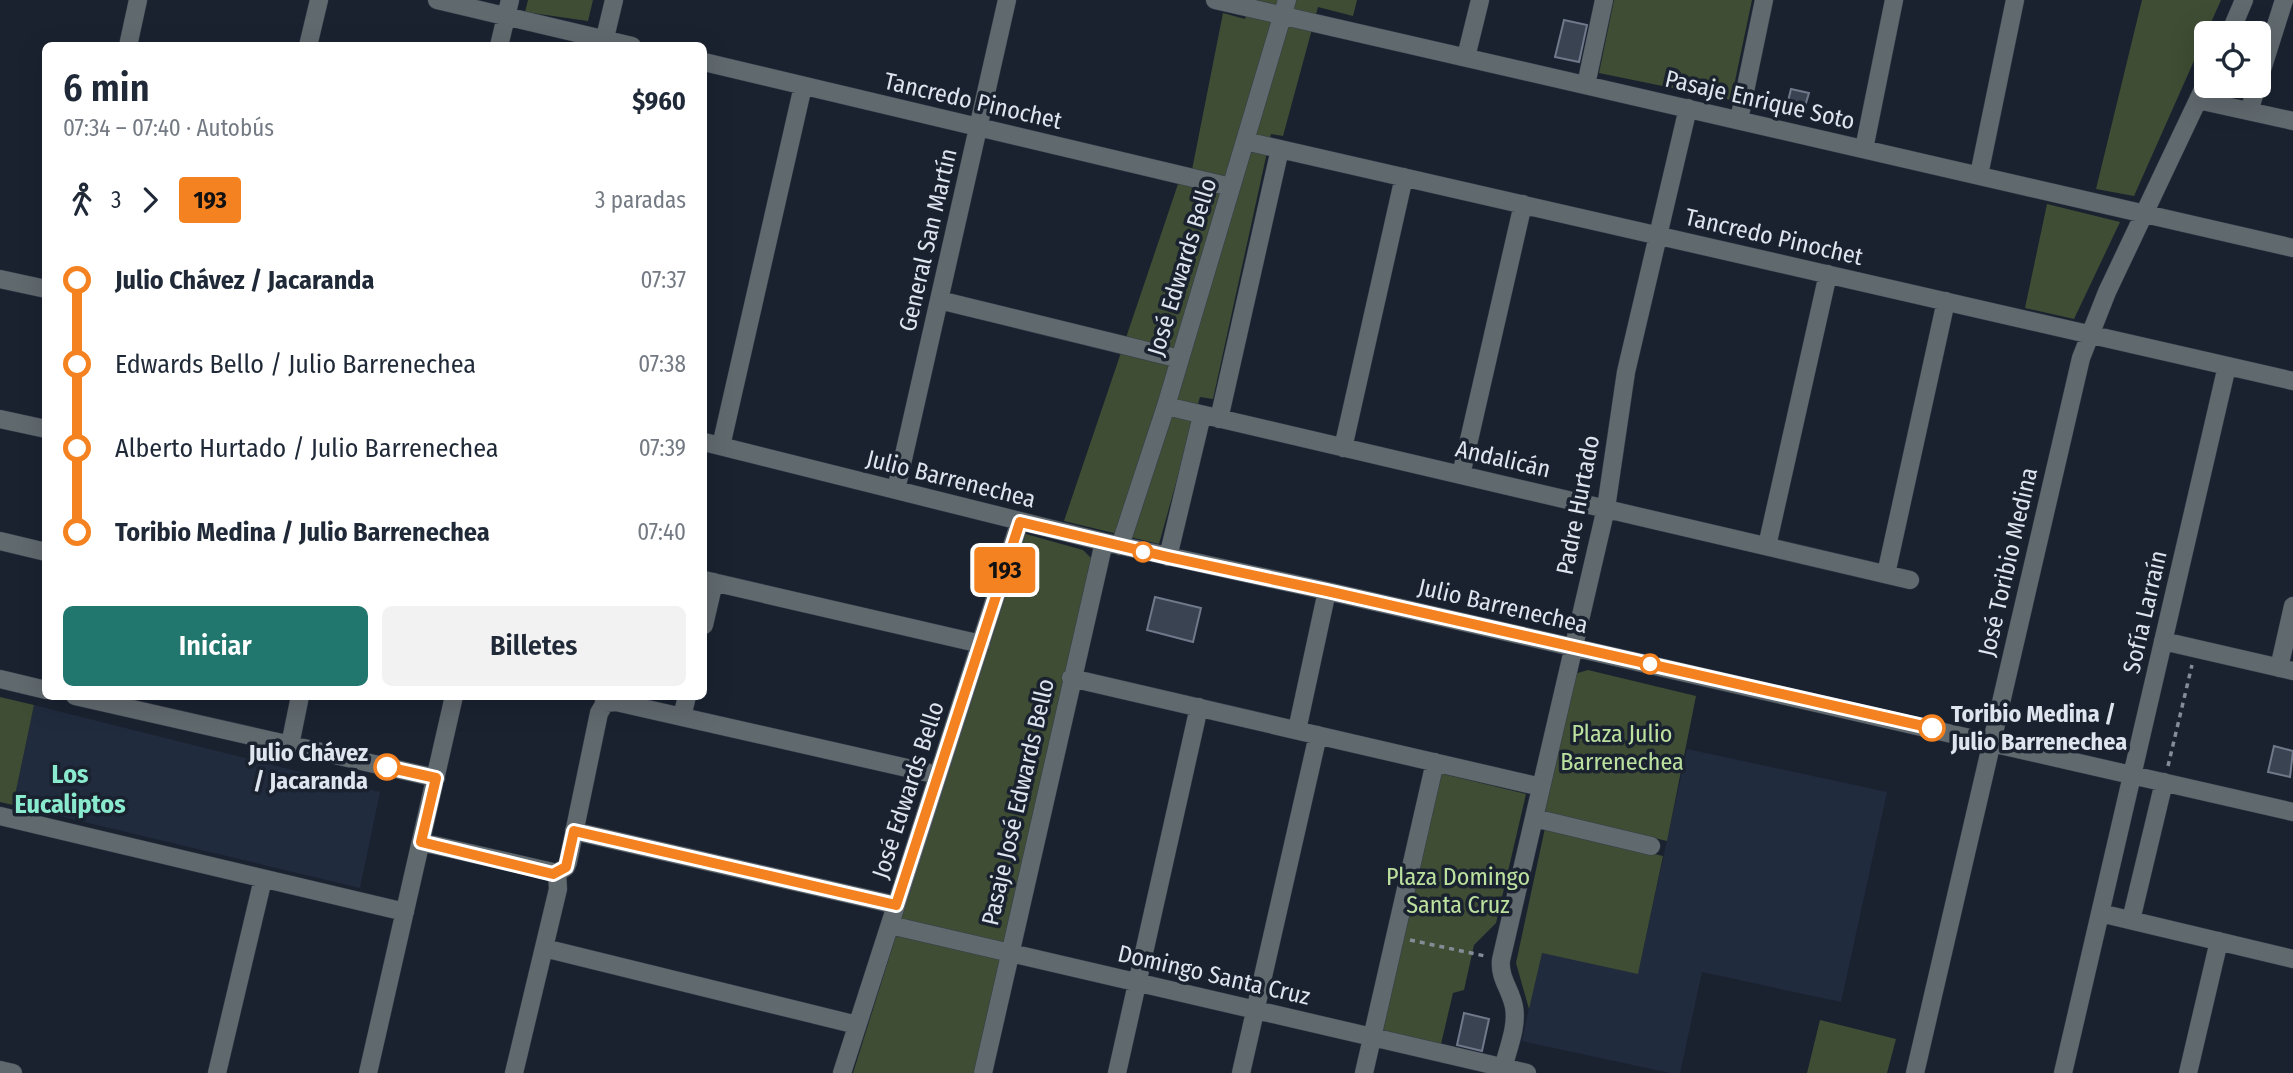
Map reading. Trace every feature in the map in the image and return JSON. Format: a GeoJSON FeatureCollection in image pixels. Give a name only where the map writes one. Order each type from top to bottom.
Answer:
{"type":"FeatureCollection","features":[{"type":"Feature","properties":{"kind":"street"},"geometry":{"type":"LineString","coordinates":[[129,42],[138,0]]}},
{"type":"Feature","properties":{"kind":"street"},"geometry":{"type":"LineString","coordinates":[[310,42],[319,0]]}},
{"type":"Feature","properties":{"kind":"street"},"geometry":{"type":"LineString","coordinates":[[437,0],[508,8],[604,42],[614,0]]}},
{"type":"Feature","properties":{"kind":"street","name":"General San Martín"},"geometry":{"type":"LineString","coordinates":[[896,490],[1007,0]]}},
{"type":"Feature","properties":{"kind":"street","name":"Pasaje Enrique Soto"},"geometry":{"type":"LineString","coordinates":[[1215,0],[1285,8],[1466,57],[2293,248]]}},
{"type":"Feature","properties":{"kind":"street"},"geometry":{"type":"LineString","coordinates":[[1466,57],[1480,0]]}},
{"type":"Feature","properties":{"kind":"street"},"geometry":{"type":"LineString","coordinates":[[1586,85],[1604,0]]}},
{"type":"Feature","properties":{"kind":"street"},"geometry":{"type":"LineString","coordinates":[[1739,120],[1764,0]]}},
{"type":"Feature","properties":{"kind":"street"},"geometry":{"type":"LineString","coordinates":[[1864,149],[1894,0]]}},
{"type":"Feature","properties":{"kind":"street"},"geometry":{"type":"LineString","coordinates":[[1979,175],[2015,0]]}},
{"type":"Feature","properties":{"kind":"street"},"geometry":{"type":"LineString","coordinates":[[2235,21],[2244,0]]}},
{"type":"Feature","properties":{"kind":"street"},"geometry":{"type":"LineString","coordinates":[[2271,41],[2284,0]]}},
{"type":"Feature","properties":{"kind":"street"},"geometry":{"type":"LineString","coordinates":[[500,42],[508,8]]}},
{"type":"Feature","properties":{"kind":"street","name":"José Edwards Bello"},"geometry":{"type":"LineString","coordinates":[[1112,544],[1166,406],[1285,8]]}},
{"type":"Feature","properties":{"kind":"street","name":"Tancredo Pinochet"},"geometry":{"type":"LineString","coordinates":[[707,63],[1231,187]]}},
{"type":"Feature","properties":{"kind":"street"},"geometry":{"type":"LineString","coordinates":[[712,444],[803,86]]}},
{"type":"Feature","properties":{"kind":"street"},"geometry":{"type":"LineString","coordinates":[[2249,111],[2253,98]]}},
{"type":"Feature","properties":{"kind":"street"},"geometry":{"type":"LineString","coordinates":[[2198,100],[2293,121]]}},
{"type":"Feature","properties":{"kind":"street","name":"José Toribio Medina"},"geometry":{"type":"LineString","coordinates":[[1915,1073],[2075,382],[2089,334],[2198,100]]}},
{"type":"Feature","properties":{"kind":"street","name":"Padre Hurtado"},"geometry":{"type":"LineString","coordinates":[[1502,1070],[1515,1011],[1502,978],[1501,960],[1606,508],[1626,372],[1688,108]]}},
{"type":"Feature","properties":{"kind":"street","name":"Tancredo Pinochet"},"geometry":{"type":"LineString","coordinates":[[1245,141],[2293,381]]}},
{"type":"Feature","properties":{"kind":"street"},"geometry":{"type":"LineString","coordinates":[[1168,557],[1210,417],[1280,149]]}},
{"type":"Feature","properties":{"kind":"street"},"geometry":{"type":"LineString","coordinates":[[1343,447],[1404,177]]}},
{"type":"Feature","properties":{"kind":"street"},"geometry":{"type":"LineString","coordinates":[[1461,475],[1523,204]]}},
{"type":"Feature","properties":{"kind":"street"},"geometry":{"type":"LineString","coordinates":[[1768,546],[1828,274]]}},
{"type":"Feature","properties":{"kind":"street"},"geometry":{"type":"LineString","coordinates":[[0,279],[42,288]]}},
{"type":"Feature","properties":{"kind":"street"},"geometry":{"type":"LineString","coordinates":[[939,300],[1180,359]]}},
{"type":"Feature","properties":{"kind":"street"},"geometry":{"type":"LineString","coordinates":[[1886,574],[1945,301]]}},
{"type":"Feature","properties":{"kind":"street","name":"Sofía Larraín"},"geometry":{"type":"LineString","coordinates":[[2063,1073],[2227,366]]}},
{"type":"Feature","properties":{"kind":"street","name":"Andalicán"},"geometry":{"type":"LineString","coordinates":[[1166,406],[1910,579]]}},
{"type":"Feature","properties":{"kind":"street"},"geometry":{"type":"LineString","coordinates":[[1,424],[42,429]]}},
{"type":"Feature","properties":{"kind":"street","name":"Julio Barrenechea"},"geometry":{"type":"LineString","coordinates":[[712,444],[1112,544],[2293,812]]}},
{"type":"Feature","properties":{"kind":"street","name":"José Edwards Bello"},"geometry":{"type":"LineString","coordinates":[[842,1073],[1020,522]]}},
{"type":"Feature","properties":{"kind":"street"},"geometry":{"type":"LineString","coordinates":[[0,541],[42,550]]}},
{"type":"Feature","properties":{"kind":"street","name":"Pasaje José Edwards Bello"},"geometry":{"type":"LineString","coordinates":[[983,1073],[1071,678],[1112,544]]}},
{"type":"Feature","properties":{"kind":"street"},"geometry":{"type":"LineString","coordinates":[[707,599],[709,581],[981,644]]}},
{"type":"Feature","properties":{"kind":"street"},"geometry":{"type":"LineString","coordinates":[[1297,730],[1327,591]]}},
{"type":"Feature","properties":{"kind":"street"},"geometry":{"type":"LineString","coordinates":[[2163,641],[2286,670],[2293,606]]}},
{"type":"Feature","properties":{"kind":"street"},"geometry":{"type":"LineString","coordinates":[[1071,678],[1541,787]]}},
{"type":"Feature","properties":{"kind":"street"},"geometry":{"type":"LineString","coordinates":[[0,680],[42,689]]}},
{"type":"Feature","properties":{"kind":"street"},"geometry":{"type":"LineString","coordinates":[[93,700],[436,778]]}},
{"type":"Feature","properties":{"kind":"street"},"geometry":{"type":"LineString","coordinates":[[290,745],[299,700]]}},
{"type":"Feature","properties":{"kind":"street"},"geometry":{"type":"LineString","coordinates":[[368,1073],[453,700]]}},
{"type":"Feature","properties":{"kind":"street"},"geometry":{"type":"LineString","coordinates":[[421,842],[557,873],[566,867],[604,700],[938,775]]}},
{"type":"Feature","properties":{"kind":"street"},"geometry":{"type":"LineString","coordinates":[[682,717],[686,700]]}},
{"type":"Feature","properties":{"kind":"street"},"geometry":{"type":"LineString","coordinates":[[1117,1073],[1199,707]]}},
{"type":"Feature","properties":{"kind":"street"},"geometry":{"type":"LineString","coordinates":[[1241,1073],[1318,735]]}},
{"type":"Feature","properties":{"kind":"street"},"geometry":{"type":"LineString","coordinates":[[1364,1073],[1435,762]]}},
{"type":"Feature","properties":{"kind":"street"},"geometry":{"type":"LineString","coordinates":[[2131,920],[2164,782]]}},
{"type":"Feature","properties":{"kind":"street"},"geometry":{"type":"LineString","coordinates":[[0,816],[405,912]]}},
{"type":"Feature","properties":{"kind":"street"},"geometry":{"type":"LineString","coordinates":[[1534,818],[1651,846]]}},
{"type":"Feature","properties":{"kind":"street"},"geometry":{"type":"LineString","coordinates":[[574,831],[896,905]]}},
{"type":"Feature","properties":{"kind":"street"},"geometry":{"type":"LineString","coordinates":[[514,1073],[559,884],[557,873]]}},
{"type":"Feature","properties":{"kind":"street"},"geometry":{"type":"LineString","coordinates":[[217,1073],[264,879]]}},
{"type":"Feature","properties":{"kind":"street"},"geometry":{"type":"LineString","coordinates":[[2100,914],[2293,959]]}},
{"type":"Feature","properties":{"kind":"street","name":"Domingo Santa Cruz"},"geometry":{"type":"LineString","coordinates":[[890,925],[1373,1036],[1502,1070],[1527,1073]]}},
{"type":"Feature","properties":{"kind":"street"},"geometry":{"type":"LineString","coordinates":[[2188,1073],[2219,941]]}},
{"type":"Feature","properties":{"kind":"street"},"geometry":{"type":"LineString","coordinates":[[544,948],[857,1025]]}},
{"type":"Feature","properties":{"kind":"street"},"geometry":{"type":"LineString","coordinates":[[0,1070],[13,1073]]}},
{"type":"Feature","properties":{"kind":"path"},"geometry":{"type":"LineString","coordinates":[[2164,782],[2195,649]]}},
{"type":"Feature","properties":{"kind":"path"},"geometry":{"type":"LineString","coordinates":[[1395,937],[1501,960]]}},
{"type":"Feature","properties":{"kind":"shaded area"},"geometry":{"type":"Polygon","coordinates":[[[34,705],[380,792],[360,888],[13,805],[34,705]]]}},
{"type":"Feature","properties":{"kind":"shaded area"},"geometry":{"type":"Polygon","coordinates":[[[1687,749],[1887,792],[1841,1002],[1702,972],[1680,1073],[1522,1041],[1541,952],[1638,973],[1687,749]]]}},
{"type":"Feature","properties":{"kind":"green space"},"geometry":{"type":"Polygon","coordinates":[[[528,0],[593,0],[588,21],[525,12],[528,0]]]}},
{"type":"Feature","properties":{"kind":"green space"},"geometry":{"type":"Polygon","coordinates":[[[1250,0],[1357,0],[1353,16],[1318,7],[1283,136],[1271,134],[1213,399],[1200,397],[1159,544],[1064,521],[1178,184],[1189,185],[1223,13],[1245,19],[1250,0]]]}},
{"type":"Feature","properties":{"kind":"green space"},"geometry":{"type":"Polygon","coordinates":[[[1614,0],[1752,0],[1731,100],[1599,73],[1614,0]]]}},
{"type":"Feature","properties":{"kind":"green space"},"geometry":{"type":"Polygon","coordinates":[[[2142,0],[2221,0],[2212,21],[2194,21],[2194,61],[2134,196],[2096,189],[2142,0]]]}},
{"type":"Feature","properties":{"kind":"green space"},"geometry":{"type":"Polygon","coordinates":[[[2047,204],[2120,222],[2074,319],[2025,308],[2047,204]]]}},
{"type":"Feature","properties":{"kind":"green space"},"geometry":{"type":"Polygon","coordinates":[[[1022,533],[1083,550],[1091,558],[979,1073],[853,1073],[1022,533]]]}},
{"type":"Feature","properties":{"kind":"green space","name":"Plaza Julio Barrenechea"},"geometry":{"type":"Polygon","coordinates":[[[1588,670],[1696,696],[1667,841],[1543,812],[1574,674],[1588,670]]]}},
{"type":"Feature","properties":{"kind":"green space"},"geometry":{"type":"Polygon","coordinates":[[[0,697],[34,705],[13,805],[0,802],[0,697]]]}},
{"type":"Feature","properties":{"kind":"green space","name":"Plaza Domingo Santa Cruz"},"geometry":{"type":"Polygon","coordinates":[[[1440,773],[1526,794],[1496,923],[1474,945],[1464,990],[1453,993],[1441,1044],[1379,1030],[1440,773]]]}},
{"type":"Feature","properties":{"kind":"green space"},"geometry":{"type":"Polygon","coordinates":[[[1545,828],[1663,856],[1638,974],[1542,953],[1529,1009],[1516,963],[1545,828]]]}},
{"type":"Feature","properties":{"kind":"green space"},"geometry":{"type":"Polygon","coordinates":[[[1820,1020],[1896,1039],[1887,1073],[1807,1073],[1820,1020]]]}},
{"type":"Feature","properties":{"kind":"building"},"geometry":{"type":"Polygon","coordinates":[[[1564,20],[1587,25],[1579,62],[1555,57],[1564,20]]]}},
{"type":"Feature","properties":{"kind":"building"},"geometry":{"type":"Polygon","coordinates":[[[1791,89],[1809,93],[1803,113],[1786,109],[1791,89]]]}},
{"type":"Feature","properties":{"kind":"building"},"geometry":{"type":"Polygon","coordinates":[[[1155,597],[1201,608],[1193,642],[1147,630],[1155,597]]]}},
{"type":"Feature","properties":{"kind":"building"},"geometry":{"type":"Polygon","coordinates":[[[2274,746],[2293,751],[2290,777],[2268,772],[2274,746]]]}},
{"type":"Feature","properties":{"kind":"building"},"geometry":{"type":"Polygon","coordinates":[[[1464,1013],[1489,1019],[1482,1051],[1457,1045],[1464,1013]]]}},
{"type":"Feature","properties":{"kind":"bus line","name":"193"},"geometry":{"type":"LineString","coordinates":[[387,767],[436,778],[421,842],[553,874],[566,867],[574,831],[896,905],[1020,522],[1932,728]]}},
{"type":"Feature","properties":{"kind":"place","name":"Toribio Medina / Julio Barrenechea"},"geometry":{"type":"Point","coordinates":[1932,728]}},
{"type":"Feature","properties":{"kind":"place","name":"Julio Chávez / Jacaranda"},"geometry":{"type":"Point","coordinates":[387,767]}},
{"type":"Feature","properties":{"kind":"district","name":"Los Eucaliptos"},"geometry":{"type":"Point","coordinates":[70,789]}}]}
